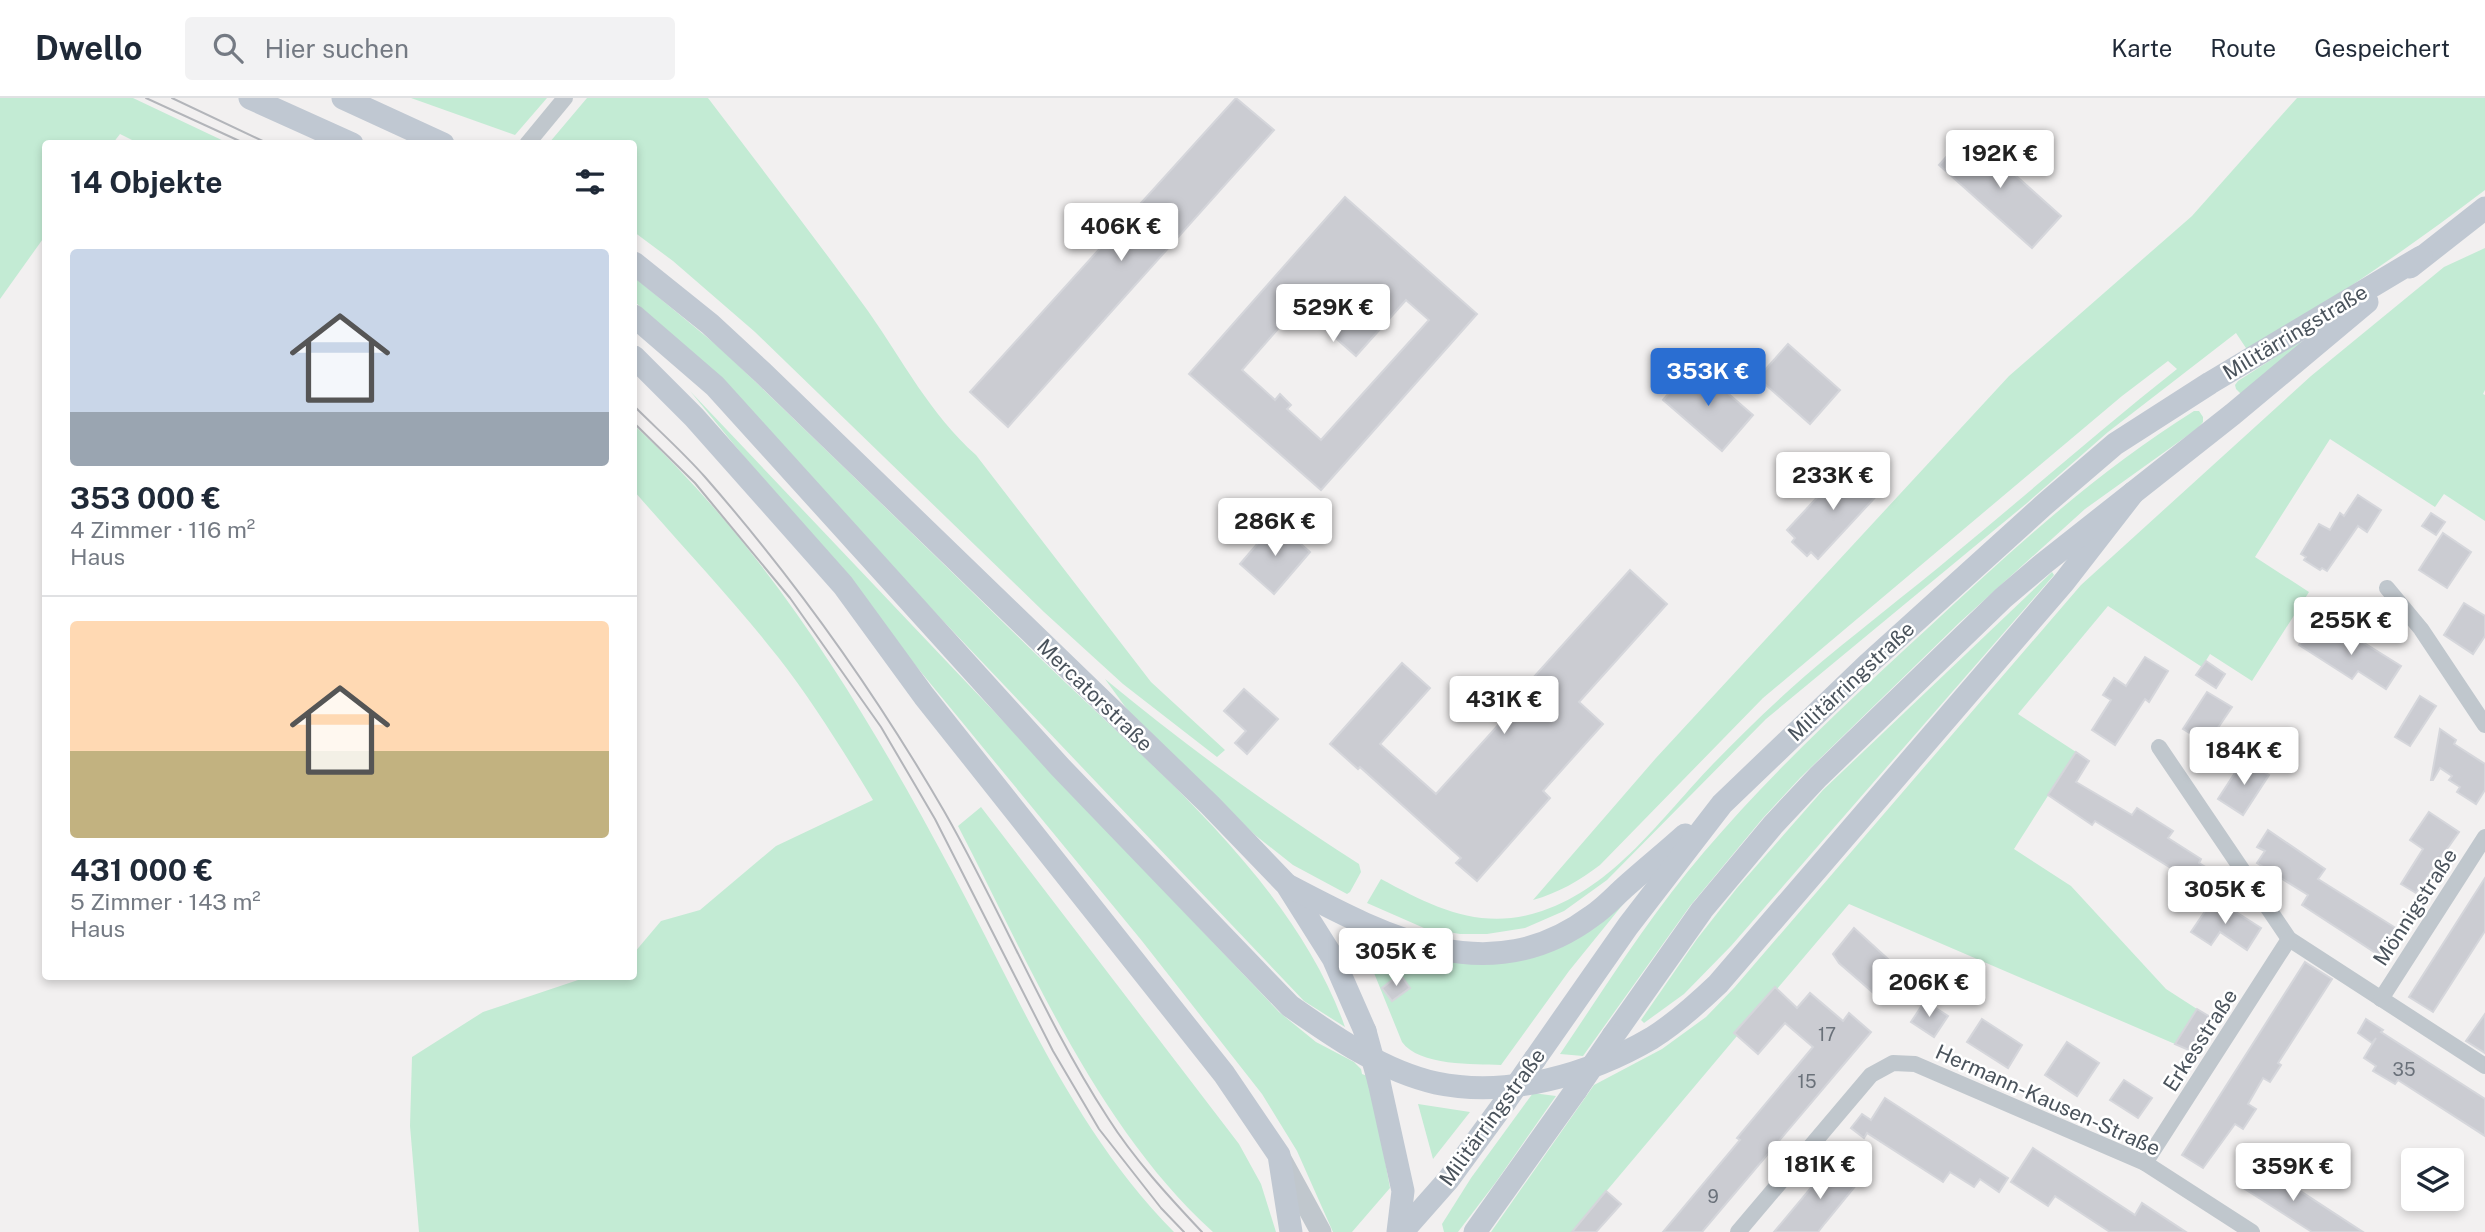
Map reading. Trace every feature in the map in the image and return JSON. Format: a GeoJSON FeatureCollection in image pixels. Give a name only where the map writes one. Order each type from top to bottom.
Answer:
{"type":"FeatureCollection","features":[{"type":"Feature","properties":{"kind":"main road"},"geometry":{"type":"LineString","coordinates":[[250,98],[343,140]]}},
{"type":"Feature","properties":{"kind":"main road"},"geometry":{"type":"LineString","coordinates":[[343,98],[434,140]]}},
{"type":"Feature","properties":{"kind":"main road","name":"Militärringstraße"},"geometry":{"type":"LineString","coordinates":[[1475,1232],[1702,910],[1773,825],[1818,777],[2003,598],[2233,414],[2421,257],[2485,208]]}},
{"type":"Feature","properties":{"kind":"main road","name":"Militärringstraße"},"geometry":{"type":"LineString","coordinates":[[1408,1230],[1505,1102],[1628,926],[1722,804],[1867,665],[2045,503],[2115,444],[2210,383],[2421,257]]}},
{"type":"Feature","properties":{"kind":"main road","name":"Mercatorstraße"},"geometry":{"type":"LineString","coordinates":[[637,265],[710,324],[772,382],[1210,805],[1287,885],[1333,958],[1365,1031],[1403,1191],[1408,1230]]}},
{"type":"Feature","properties":{"kind":"main road"},"geometry":{"type":"LineString","coordinates":[[637,320],[715,386],[1060,767],[1290,1006],[1326,1032],[1389,1067],[1435,1082],[1462,1086],[1506,1087],[1559,1077],[1604,1061],[1651,1038],[1686,1014],[1718,984],[1830,855],[2064,582],[2133,493]]}},
{"type":"Feature","properties":{"kind":"main road"},"geometry":{"type":"LineString","coordinates":[[637,360],[694,417],[843,585],[924,695],[1224,1074],[1279,1155],[1290,1232]]}},
{"type":"Feature","properties":{"kind":"main road"},"geometry":{"type":"LineString","coordinates":[[2210,383],[2233,414]]}},
{"type":"Feature","properties":{"kind":"main road"},"geometry":{"type":"LineString","coordinates":[[1287,885],[1398,938],[1432,949],[1465,955],[1518,951],[1559,936],[1592,916],[1722,804]]}},
{"type":"Feature","properties":{"kind":"street"},"geometry":{"type":"LineString","coordinates":[[530,140],[565,98]]}},
{"type":"Feature","properties":{"kind":"street"},"geometry":{"type":"LineString","coordinates":[[2387,588],[2421,629],[2485,725]]}},
{"type":"Feature","properties":{"kind":"street"},"geometry":{"type":"LineString","coordinates":[[2159,747],[2289,939],[2485,1066]]}},
{"type":"Feature","properties":{"kind":"street","name":"Mönnigstraße"},"geometry":{"type":"LineString","coordinates":[[2381,999],[2485,837]]}},
{"type":"Feature","properties":{"kind":"street","name":"Erkesstraße"},"geometry":{"type":"LineString","coordinates":[[2145,1163],[2289,939]]}},
{"type":"Feature","properties":{"kind":"street","name":"Hermann-Kausen-Straße"},"geometry":{"type":"LineString","coordinates":[[1738,1232],[1871,1075],[1893,1063],[1915,1064],[2145,1163],[2252,1232]]}},
{"type":"Feature","properties":{"kind":"street"},"geometry":{"type":"LineString","coordinates":[[1279,1155],[1321,1232]]}},
{"type":"Feature","properties":{"kind":"green space"},"geometry":{"type":"Polygon","coordinates":[[[0,98],[133,98],[222,140],[132,140],[120,134],[115,140],[42,140],[42,240],[0,299],[0,98]]]}},
{"type":"Feature","properties":{"kind":"green space"},"geometry":{"type":"Polygon","coordinates":[[[411,98],[547,98],[515,135],[411,98]]]}},
{"type":"Feature","properties":{"kind":"green space"},"geometry":{"type":"Polygon","coordinates":[[[587,98],[708,98],[868,311],[945,422],[976,455],[1151,682],[1225,750],[1217,757],[1123,684],[1044,612],[755,332],[673,261],[637,234],[637,140],[552,140],[587,98]]]}},
{"type":"Feature","properties":{"kind":"green space"},"geometry":{"type":"Polygon","coordinates":[[[2297,98],[2485,98],[2485,190],[2369,274],[2248,351],[2236,333],[2108,432],[2027,503],[1766,719],[1607,880],[1564,911],[1525,928],[1487,934],[1460,934],[1424,928],[1367,903],[1381,879],[1420,899],[1458,913],[1498,919],[1520,917],[1568,900],[1614,868],[1724,753],[1793,687],[2177,369],[2168,361],[2122,396],[1763,698],[1600,865],[1568,886],[1533,900],[1656,758],[2009,376],[2192,216],[2297,98]]]}},
{"type":"Feature","properties":{"kind":"green space"},"geometry":{"type":"Polygon","coordinates":[[[2485,248],[2485,521],[2444,494],[2435,507],[2330,439],[2255,557],[2309,592],[2252,681],[2210,654],[2202,667],[2108,606],[2018,714],[2076,752],[2014,849],[2071,886],[2166,989],[2197,1009],[2175,1044],[1849,904],[1777,989],[1734,1033],[1737,1036],[1572,1232],[1491,1232],[1594,1085],[1662,1049],[1706,1017],[1734,988],[2081,585],[2311,376],[2444,267],[2485,248]]]}},
{"type":"Feature","properties":{"kind":"green space"},"geometry":{"type":"Polygon","coordinates":[[[637,279],[720,348],[1215,828],[1291,923],[1322,974],[1345,1027],[1304,1001],[683,347],[637,304],[637,279]]]}},
{"type":"Feature","properties":{"kind":"green space"},"geometry":{"type":"Polygon","coordinates":[[[2299,342],[2303,343],[2241,394],[2236,389],[2238,381],[2299,342]]]}},
{"type":"Feature","properties":{"kind":"green space"},"geometry":{"type":"Polygon","coordinates":[[[690,391],[1279,1012],[1316,1042],[1354,1062],[1362,1074],[1370,1077],[1390,1188],[1352,1232],[1333,1232],[1297,1151],[1262,1094],[1142,941],[690,391]]]}},
{"type":"Feature","properties":{"kind":"green space"},"geometry":{"type":"Polygon","coordinates":[[[2194,411],[2199,411],[2203,417],[2198,428],[2085,509],[1960,622],[1800,778],[1690,906],[1583,1056],[1560,1054],[1629,951],[1684,876],[1784,765],[2023,541],[2123,460],[2194,411]]]}},
{"type":"Feature","properties":{"kind":"green space"},"geometry":{"type":"Polygon","coordinates":[[[637,428],[683,473],[729,525],[811,635],[885,752],[919,812],[1050,1061],[1077,1106],[1138,1192],[1174,1232],[419,1232],[410,1126],[412,1057],[483,1012],[578,980],[637,980],[637,949],[661,921],[700,910],[776,846],[873,800],[816,709],[778,657],[637,494],[637,428]]]}},
{"type":"Feature","properties":{"kind":"green space"},"geometry":{"type":"Polygon","coordinates":[[[2052,572],[2054,575],[1731,946],[1684,994],[1644,1023],[1641,1020],[1697,939],[1737,888],[1823,790],[2052,572]]]}},
{"type":"Feature","properties":{"kind":"green space"},"geometry":{"type":"Polygon","coordinates":[[[1105,679],[1229,776],[1359,864],[1361,872],[1350,892],[1347,894],[1293,865],[1255,835],[1132,716],[1105,679]]]}},
{"type":"Feature","properties":{"kind":"green space"},"geometry":{"type":"Polygon","coordinates":[[[981,807],[1239,1144],[1261,1184],[1276,1232],[1213,1232],[1172,1190],[1134,1144],[1100,1094],[1039,987],[958,826],[981,807]]]}},
{"type":"Feature","properties":{"kind":"green space"},"geometry":{"type":"Polygon","coordinates":[[[1633,892],[1569,971],[1501,1065],[1434,1060],[1410,1050],[1402,1042],[1355,926],[1501,963],[1633,892]]]}},
{"type":"Feature","properties":{"kind":"green space"},"geometry":{"type":"Polygon","coordinates":[[[1533,1093],[1556,1096],[1458,1232],[1444,1232],[1442,1224],[1471,1178],[1533,1093]]]}},
{"type":"Feature","properties":{"kind":"green space"},"geometry":{"type":"Polygon","coordinates":[[[1418,1104],[1470,1112],[1433,1159],[1418,1104]]]}},
{"type":"Feature","properties":{"kind":"building"},"geometry":{"type":"Polygon","coordinates":[[[1236,98],[1274,130],[1008,427],[970,392],[1236,98]]]}},
{"type":"Feature","properties":{"kind":"building"},"geometry":{"type":"Polygon","coordinates":[[[1968,133],[2061,216],[2032,248],[1939,165],[1968,133]]]}},
{"type":"Feature","properties":{"kind":"building"},"geometry":{"type":"Polygon","coordinates":[[[1345,197],[1477,314],[1321,490],[1189,374],[1345,197]],[[1406,300],[1356,356],[1305,311],[1297,320],[1291,314],[1242,370],[1275,400],[1280,394],[1291,405],[1287,409],[1321,440],[1429,320],[1406,300]]]}},
{"type":"Feature","properties":{"kind":"building"},"geometry":{"type":"Polygon","coordinates":[[[1788,344],[1840,390],[1810,424],[1758,378],[1788,344]]]}},
{"type":"Feature","properties":{"kind":"building"},"geometry":{"type":"Polygon","coordinates":[[[1694,364],[1753,415],[1722,451],[1663,400],[1694,364]]]}},
{"type":"Feature","properties":{"kind":"building"},"geometry":{"type":"Polygon","coordinates":[[[1849,463],[1880,492],[1818,559],[1811,552],[1807,556],[1792,542],[1795,538],[1787,530],[1849,463]]]}},
{"type":"Feature","properties":{"kind":"building"},"geometry":{"type":"Polygon","coordinates":[[[2358,495],[2381,510],[2367,532],[2358,526],[2327,571],[2322,568],[2320,570],[2304,560],[2306,557],[2301,554],[2319,524],[2330,530],[2340,513],[2344,516],[2358,495]]]}},
{"type":"Feature","properties":{"kind":"building"},"geometry":{"type":"Polygon","coordinates":[[[2431,513],[2445,522],[2436,535],[2422,526],[2431,513]]]}},
{"type":"Feature","properties":{"kind":"building"},"geometry":{"type":"Polygon","coordinates":[[[1276,522],[1310,552],[1274,594],[1240,564],[1276,522]]]}},
{"type":"Feature","properties":{"kind":"building"},"geometry":{"type":"Polygon","coordinates":[[[2443,533],[2471,552],[2447,588],[2419,570],[2443,533]]]}},
{"type":"Feature","properties":{"kind":"building"},"geometry":{"type":"Polygon","coordinates":[[[1630,570],[1667,604],[1579,702],[1603,724],[1543,791],[1550,798],[1477,881],[1456,863],[1461,858],[1360,767],[1358,769],[1330,744],[1402,663],[1430,688],[1380,744],[1436,794],[1501,722],[1497,718],[1630,570]]]}},
{"type":"Feature","properties":{"kind":"building"},"geometry":{"type":"Polygon","coordinates":[[[2464,603],[2485,616],[2485,636],[2473,654],[2444,635],[2464,603]]]}},
{"type":"Feature","properties":{"kind":"building"},"geometry":{"type":"Polygon","coordinates":[[[2313,624],[2353,650],[2359,640],[2401,666],[2386,689],[2358,671],[2352,679],[2299,645],[2313,624]]]}},
{"type":"Feature","properties":{"kind":"building"},"geometry":{"type":"Polygon","coordinates":[[[2145,657],[2168,671],[2149,702],[2145,699],[2115,745],[2092,730],[2111,700],[2103,695],[2114,678],[2126,686],[2145,657]]]}},
{"type":"Feature","properties":{"kind":"building"},"geometry":{"type":"Polygon","coordinates":[[[2206,661],[2225,674],[2216,688],[2196,675],[2206,661]]]}},
{"type":"Feature","properties":{"kind":"building"},"geometry":{"type":"Polygon","coordinates":[[[1244,689],[1278,719],[1247,754],[1235,743],[1246,731],[1224,711],[1244,689]]]}},
{"type":"Feature","properties":{"kind":"building"},"geometry":{"type":"Polygon","coordinates":[[[2207,692],[2232,707],[2207,744],[2183,729],[2207,692]]]}},
{"type":"Feature","properties":{"kind":"building"},"geometry":{"type":"Polygon","coordinates":[[[2420,696],[2436,706],[2410,746],[2395,737],[2420,696]]]}},
{"type":"Feature","properties":{"kind":"building"},"geometry":{"type":"Polygon","coordinates":[[[2440,729],[2456,740],[2454,744],[2485,764],[2485,790],[2476,804],[2457,792],[2460,787],[2449,780],[2452,776],[2440,768],[2431,780],[2440,729]]]}},
{"type":"Feature","properties":{"kind":"building"},"geometry":{"type":"Polygon","coordinates":[[[2076,752],[2089,761],[2076,782],[2132,815],[2137,808],[2173,831],[2168,838],[2201,859],[2199,863],[2217,874],[2205,893],[2172,872],[2174,870],[2095,821],[2092,825],[2048,795],[2076,752]]]}},
{"type":"Feature","properties":{"kind":"building"},"geometry":{"type":"Polygon","coordinates":[[[2244,759],[2269,775],[2243,815],[2218,799],[2244,759]]]}},
{"type":"Feature","properties":{"kind":"building"},"geometry":{"type":"Polygon","coordinates":[[[2429,812],[2459,832],[2416,893],[2401,884],[2423,849],[2410,840],[2429,812]]]}},
{"type":"Feature","properties":{"kind":"building"},"geometry":{"type":"Polygon","coordinates":[[[2268,830],[2325,869],[2318,879],[2402,932],[2385,959],[2302,905],[2308,895],[2257,863],[2265,851],[2257,847],[2268,830]]]}},
{"type":"Feature","properties":{"kind":"building"},"geometry":{"type":"Polygon","coordinates":[[[2485,878],[2485,931],[2433,1012],[2409,997],[2485,878]]]}},
{"type":"Feature","properties":{"kind":"building"},"geometry":{"type":"Polygon","coordinates":[[[2214,898],[2261,928],[2247,950],[2220,932],[2211,945],[2191,932],[2214,898]]]}},
{"type":"Feature","properties":{"kind":"building"},"geometry":{"type":"Polygon","coordinates":[[[1854,928],[1899,969],[1877,996],[1839,963],[1833,954],[1854,928]]]}},
{"type":"Feature","properties":{"kind":"building"},"geometry":{"type":"Polygon","coordinates":[[[2305,962],[2332,979],[2278,1063],[2281,1065],[2270,1082],[2263,1078],[2248,1104],[2256,1109],[2243,1129],[2235,1124],[2203,1168],[2182,1155],[2305,962]]]}},
{"type":"Feature","properties":{"kind":"building"},"geometry":{"type":"Polygon","coordinates":[[[1400,974],[1410,988],[1392,1001],[1382,988],[1400,974]]]}},
{"type":"Feature","properties":{"kind":"building"},"geometry":{"type":"Polygon","coordinates":[[[1775,987],[1797,1008],[1810,993],[1843,1021],[1849,1013],[1871,1032],[1702,1232],[1663,1232],[1813,1047],[1785,1023],[1758,1054],[1734,1033],[1775,987]]]}},
{"type":"Feature","properties":{"kind":"building"},"geometry":{"type":"Polygon","coordinates":[[[1925,1001],[1948,1016],[1934,1037],[1911,1022],[1925,1001]]]}},
{"type":"Feature","properties":{"kind":"building"},"geometry":{"type":"Polygon","coordinates":[[[2197,1009],[2212,1018],[2191,1051],[2175,1044],[2197,1009]]]}},
{"type":"Feature","properties":{"kind":"building"},"geometry":{"type":"Polygon","coordinates":[[[2485,1014],[2485,1053],[2466,1041],[2485,1014]]]}},
{"type":"Feature","properties":{"kind":"building"},"geometry":{"type":"Polygon","coordinates":[[[1982,1019],[2022,1045],[2008,1068],[1967,1042],[1982,1019]]]}},
{"type":"Feature","properties":{"kind":"building"},"geometry":{"type":"Polygon","coordinates":[[[2366,1019],[2383,1030],[2381,1032],[2485,1099],[2485,1136],[2398,1080],[2395,1084],[2373,1071],[2376,1066],[2364,1058],[2376,1038],[2372,1043],[2358,1033],[2366,1019]]]}},
{"type":"Feature","properties":{"kind":"building"},"geometry":{"type":"Polygon","coordinates":[[[2067,1042],[2099,1063],[2077,1096],[2045,1075],[2067,1042]]]}},
{"type":"Feature","properties":{"kind":"building"},"geometry":{"type":"Polygon","coordinates":[[[2124,1080],[2152,1098],[2138,1118],[2110,1100],[2124,1080]]]}},
{"type":"Feature","properties":{"kind":"building"},"geometry":{"type":"Polygon","coordinates":[[[1885,1098],[2008,1178],[1999,1192],[1980,1179],[1974,1187],[1950,1172],[1943,1182],[1867,1133],[1864,1138],[1851,1128],[1862,1114],[1871,1120],[1885,1098]]]}},
{"type":"Feature","properties":{"kind":"building"},"geometry":{"type":"Polygon","coordinates":[[[2033,1148],[2135,1215],[2142,1203],[2186,1232],[2110,1232],[2055,1196],[2048,1206],[2011,1182],[2033,1148]]]}},
{"type":"Feature","properties":{"kind":"building"},"geometry":{"type":"Polygon","coordinates":[[[1835,1159],[1850,1171],[1847,1176],[1857,1184],[1818,1232],[1774,1232],[1835,1159]]]}},
{"type":"Feature","properties":{"kind":"building"},"geometry":{"type":"Polygon","coordinates":[[[2249,1165],[2265,1175],[2268,1170],[2363,1232],[2312,1232],[2237,1184],[2249,1165]]]}},
{"type":"Feature","properties":{"kind":"building"},"geometry":{"type":"Polygon","coordinates":[[[1606,1191],[1621,1204],[1596,1232],[1572,1232],[1606,1191]]]}},
{"type":"Feature","properties":{"kind":"tram line"},"geometry":{"type":"LineString","coordinates":[[146,98],[237,140]]}},
{"type":"Feature","properties":{"kind":"tram line"},"geometry":{"type":"LineString","coordinates":[[172,98],[261,140]]}},
{"type":"Feature","properties":{"kind":"tram line"},"geometry":{"type":"LineString","coordinates":[[637,409],[697,468],[738,516],[771,556],[862,680],[944,811],[1085,1081],[1129,1148],[1202,1232]]}},
{"type":"Feature","properties":{"kind":"tram line"},"geometry":{"type":"LineString","coordinates":[[637,426],[695,483],[790,598],[881,727],[935,819],[1053,1051],[1099,1129],[1161,1208],[1184,1232]]}}]}
